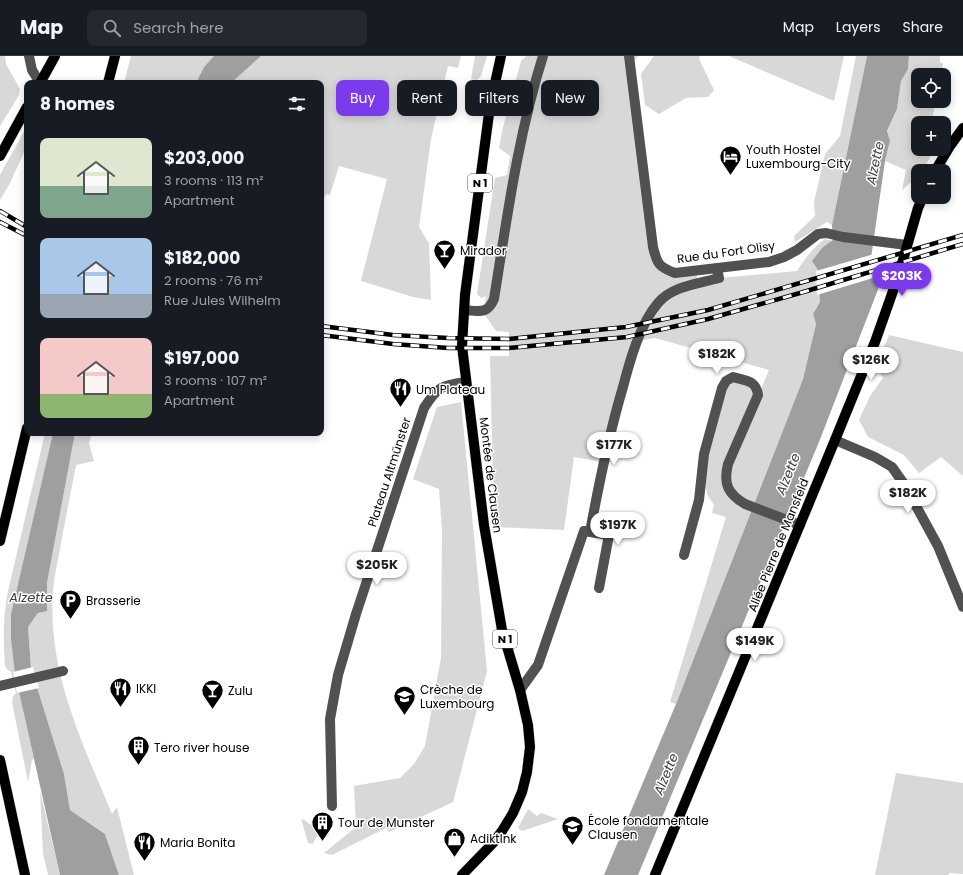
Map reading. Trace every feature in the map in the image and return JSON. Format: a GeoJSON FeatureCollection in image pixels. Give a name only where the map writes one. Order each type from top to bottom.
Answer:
{"type":"FeatureCollection","features":[{"type":"Feature","properties":{"kind":"main road"},"geometry":{"type":"LineString","coordinates":[[42,80],[56,56]]}},
{"type":"Feature","properties":{"kind":"main road"},"geometry":{"type":"LineString","coordinates":[[109,80],[115,56]]}},
{"type":"Feature","properties":{"kind":"main road","name":"Montée de Clausen"},"geometry":{"type":"LineString","coordinates":[[462,875],[493,843],[513,812],[522,792],[527,772],[530,747],[528,725],[520,690],[502,630],[485,532],[462,346],[464,310],[490,106],[501,56]]}},
{"type":"Feature","properties":{"kind":"main road"},"geometry":{"type":"LineString","coordinates":[[0,156],[24,112]]}},
{"type":"Feature","properties":{"kind":"main road"},"geometry":{"type":"LineString","coordinates":[[939,164],[963,128]]}},
{"type":"Feature","properties":{"kind":"main road","name":"Allée Pierre de Mansfeld"},"geometry":{"type":"LineString","coordinates":[[655,875],[875,342],[899,274],[920,204]]}},
{"type":"Feature","properties":{"kind":"main road"},"geometry":{"type":"LineString","coordinates":[[0,541],[25,436]]}},
{"type":"Feature","properties":{"kind":"main road"},"geometry":{"type":"LineString","coordinates":[[0,760],[25,875]]}},
{"type":"Feature","properties":{"kind":"street"},"geometry":{"type":"LineString","coordinates":[[29,56],[32,70],[38,80]]}},
{"type":"Feature","properties":{"kind":"street"},"geometry":{"type":"LineString","coordinates":[[464,310],[483,312],[491,307],[494,299],[519,146],[543,56]]}},
{"type":"Feature","properties":{"kind":"street"},"geometry":{"type":"LineString","coordinates":[[630,61],[638,56]]}},
{"type":"Feature","properties":{"kind":"street","name":"Rue du Fort Olisy"},"geometry":{"type":"LineString","coordinates":[[630,61],[653,247],[656,261],[664,269],[675,273],[757,264],[784,257],[797,250],[818,234],[826,233],[844,237],[907,244]]}},
{"type":"Feature","properties":{"kind":"street"},"geometry":{"type":"LineString","coordinates":[[590,532],[603,466],[619,401],[633,351],[649,317],[658,302],[673,291],[719,278],[717,268]]}},
{"type":"Feature","properties":{"kind":"street"},"geometry":{"type":"LineString","coordinates":[[684,554],[699,500],[704,454],[720,395],[726,381],[733,377],[751,382],[757,388],[758,395],[728,464],[725,475],[727,485],[731,493],[745,504],[800,525]]}},
{"type":"Feature","properties":{"kind":"street","name":"Plateau Altmünster"},"geometry":{"type":"LineString","coordinates":[[332,806],[330,719],[338,676],[356,614],[424,408],[432,395],[444,386],[466,382]]}},
{"type":"Feature","properties":{"kind":"street"},"geometry":{"type":"LineString","coordinates":[[835,440],[875,456],[892,468],[904,484],[938,546],[963,607]]}},
{"type":"Feature","properties":{"kind":"street"},"geometry":{"type":"LineString","coordinates":[[520,690],[538,665],[584,531],[609,535],[599,588]]}},
{"type":"Feature","properties":{"kind":"street"},"geometry":{"type":"LineString","coordinates":[[0,686],[63,670]]}},
{"type":"Feature","properties":{"kind":"shaded area"},"geometry":{"type":"Polygon","coordinates":[[[0,56],[5,56],[6,64],[20,89],[19,95],[0,126],[0,56]]]}},
{"type":"Feature","properties":{"kind":"shaded area"},"geometry":{"type":"Polygon","coordinates":[[[131,56],[214,56],[204,67],[198,80],[125,80],[131,56]]]}},
{"type":"Feature","properties":{"kind":"shaded area"},"geometry":{"type":"Polygon","coordinates":[[[261,56],[461,56],[458,68],[448,66],[445,80],[397,80],[397,116],[436,116],[431,139],[419,227],[429,243],[431,300],[413,297],[361,281],[387,179],[339,166],[330,195],[326,194],[324,198],[324,80],[234,80],[261,56]]]}},
{"type":"Feature","properties":{"kind":"shaded area"},"geometry":{"type":"Polygon","coordinates":[[[475,56],[487,56],[481,76],[477,80],[471,79],[475,56]]]}},
{"type":"Feature","properties":{"kind":"shaded area"},"geometry":{"type":"Polygon","coordinates":[[[526,56],[638,56],[630,66],[653,247],[664,269],[696,271],[698,284],[719,278],[797,271],[821,242],[825,239],[833,241],[823,247],[818,270],[820,302],[813,314],[816,324],[803,379],[676,704],[670,702],[726,517],[712,513],[714,505],[707,494],[704,477],[704,454],[726,381],[751,382],[759,394],[769,370],[655,338],[637,341],[603,466],[598,465],[598,461],[574,457],[564,530],[494,527],[490,356],[509,356],[509,332],[496,331],[483,312],[486,296],[481,298],[477,294],[495,178],[507,175],[510,156],[499,148],[506,116],[533,116],[533,80],[516,80],[521,61],[526,56]]]}},
{"type":"Feature","properties":{"kind":"shaded area"},"geometry":{"type":"Polygon","coordinates":[[[654,56],[700,56],[699,59],[714,90],[708,97],[686,98],[659,114],[645,105],[641,74],[654,56]]]}},
{"type":"Feature","properties":{"kind":"shaded area"},"geometry":{"type":"Polygon","coordinates":[[[729,56],[844,56],[834,101],[729,56]]]}},
{"type":"Feature","properties":{"kind":"shaded area"},"geometry":{"type":"Polygon","coordinates":[[[856,56],[867,56],[832,225],[827,222],[795,242],[794,236],[815,216],[814,202],[825,154],[840,136],[856,56]]]}},
{"type":"Feature","properties":{"kind":"shaded area"},"geometry":{"type":"Polygon","coordinates":[[[909,56],[940,56],[940,62],[943,64],[942,68],[911,68],[911,108],[934,108],[933,116],[911,116],[911,156],[931,156],[926,164],[911,164],[911,182],[902,190],[906,170],[885,161],[890,141],[887,132],[897,109],[901,81],[908,69],[909,56]]]}},
{"type":"Feature","properties":{"kind":"shaded area"},"geometry":{"type":"Polygon","coordinates":[[[24,131],[24,153],[10,183],[0,200],[0,175],[24,131]]]}},
{"type":"Feature","properties":{"kind":"shaded area"},"geometry":{"type":"Polygon","coordinates":[[[889,335],[963,352],[963,476],[941,457],[919,473],[904,455],[868,437],[859,420],[870,396],[883,378],[876,366],[889,335]]]}},
{"type":"Feature","properties":{"kind":"shaded area"},"geometry":{"type":"Polygon","coordinates":[[[461,402],[487,671],[453,802],[389,832],[386,828],[332,855],[324,853],[356,827],[354,786],[400,778],[414,764],[425,746],[441,658],[442,531],[439,489],[413,479],[437,407],[461,402]]]}},
{"type":"Feature","properties":{"kind":"shaded area"},"geometry":{"type":"Polygon","coordinates":[[[44,436],[52,436],[11,614],[13,651],[22,705],[34,759],[32,760],[28,782],[12,702],[13,696],[16,693],[11,672],[5,665],[4,628],[8,591],[44,436]]]}},
{"type":"Feature","properties":{"kind":"shaded area"},"geometry":{"type":"Polygon","coordinates":[[[74,436],[91,436],[89,443],[94,461],[76,465],[54,581],[52,612],[54,642],[60,672],[77,730],[112,814],[117,807],[134,875],[119,875],[105,834],[70,810],[64,774],[31,668],[28,627],[38,613],[47,611],[47,583],[74,436]]]}},
{"type":"Feature","properties":{"kind":"shaded area"},"geometry":{"type":"Polygon","coordinates":[[[896,773],[963,783],[963,874],[875,875],[896,773]]]}},
{"type":"Feature","properties":{"kind":"shaded area"},"geometry":{"type":"Polygon","coordinates":[[[40,791],[60,875],[48,875],[43,853],[40,791]]]}},
{"type":"Feature","properties":{"kind":"shaded area"},"geometry":{"type":"Polygon","coordinates":[[[528,809],[537,816],[541,813],[558,819],[522,831],[518,828],[528,809]]]}},
{"type":"Feature","properties":{"kind":"shaded area"},"geometry":{"type":"Polygon","coordinates":[[[301,818],[311,825],[315,820],[325,818],[332,822],[328,837],[320,835],[315,839],[313,844],[308,843],[301,818]]]}},
{"type":"Feature","properties":{"kind":"water"},"geometry":{"type":"Polygon","coordinates":[[[214,56],[261,56],[234,80],[198,80],[204,67],[214,56]]]}},
{"type":"Feature","properties":{"kind":"water","name":"Alzette"},"geometry":{"type":"Polygon","coordinates":[[[867,56],[909,56],[908,69],[901,81],[897,109],[887,131],[890,141],[885,161],[870,265],[884,274],[819,442],[638,875],[604,875],[676,704],[803,379],[816,324],[813,314],[820,302],[818,270],[812,261],[823,247],[833,240],[832,225],[867,56]]]}},
{"type":"Feature","properties":{"kind":"water","name":"Alzette"},"geometry":{"type":"Polygon","coordinates":[[[52,436],[74,436],[47,583],[47,611],[38,613],[28,627],[31,668],[64,774],[70,810],[105,834],[119,875],[60,875],[15,674],[11,639],[11,614],[52,436]]]}},
{"type":"Feature","properties":{"kind":"pier"},"geometry":{"type":"Polygon","coordinates":[[[874,254],[872,264],[886,274],[817,295],[816,271],[874,254]]]}},
{"type":"Feature","properties":{"kind":"pier"},"geometry":{"type":"Polygon","coordinates":[[[33,667],[39,688],[17,693],[13,672],[33,667]]]}},
{"type":"Feature","properties":{"kind":"railway"},"geometry":{"type":"LineString","coordinates":[[0,211],[24,225]]}},
{"type":"Feature","properties":{"kind":"railway"},"geometry":{"type":"LineString","coordinates":[[0,222],[24,234]]}},
{"type":"Feature","properties":{"kind":"railway"},"geometry":{"type":"LineString","coordinates":[[324,326],[393,335],[509,339],[626,327],[708,310],[963,235]]}},
{"type":"Feature","properties":{"kind":"railway"},"geometry":{"type":"LineString","coordinates":[[324,335],[393,344],[448,348],[509,348],[627,337],[708,319],[963,244]]}},
{"type":"Feature","properties":{"kind":"place","name":"Youth Hostel Luxembourg-City"},"geometry":{"type":"Point","coordinates":[731,176]}},
{"type":"Feature","properties":{"kind":"place","name":"Mirador"},"geometry":{"type":"Point","coordinates":[445,270]}},
{"type":"Feature","properties":{"kind":"place","name":"Um Plateau"},"geometry":{"type":"Point","coordinates":[400,408]}},
{"type":"Feature","properties":{"kind":"place","name":"Brasserie"},"geometry":{"type":"Point","coordinates":[70,620]}},
{"type":"Feature","properties":{"kind":"place","name":"IKKI"},"geometry":{"type":"Point","coordinates":[121,708]}},
{"type":"Feature","properties":{"kind":"place","name":"Zulu"},"geometry":{"type":"Point","coordinates":[213,710]}},
{"type":"Feature","properties":{"kind":"place","name":"Crèche de Luxembourg"},"geometry":{"type":"Point","coordinates":[405,716]}},
{"type":"Feature","properties":{"kind":"place","name":"Tero river house"},"geometry":{"type":"Point","coordinates":[138,766]}},
{"type":"Feature","properties":{"kind":"place","name":"Tour de Munster"},"geometry":{"type":"Point","coordinates":[322,842]}},
{"type":"Feature","properties":{"kind":"place","name":"École fondamentale Clausen"},"geometry":{"type":"Point","coordinates":[573,846]}},
{"type":"Feature","properties":{"kind":"place","name":"AdiktInk"},"geometry":{"type":"Point","coordinates":[454,858]}},
{"type":"Feature","properties":{"kind":"place","name":"Maria Bonita"},"geometry":{"type":"Point","coordinates":[145,862]}}]}
